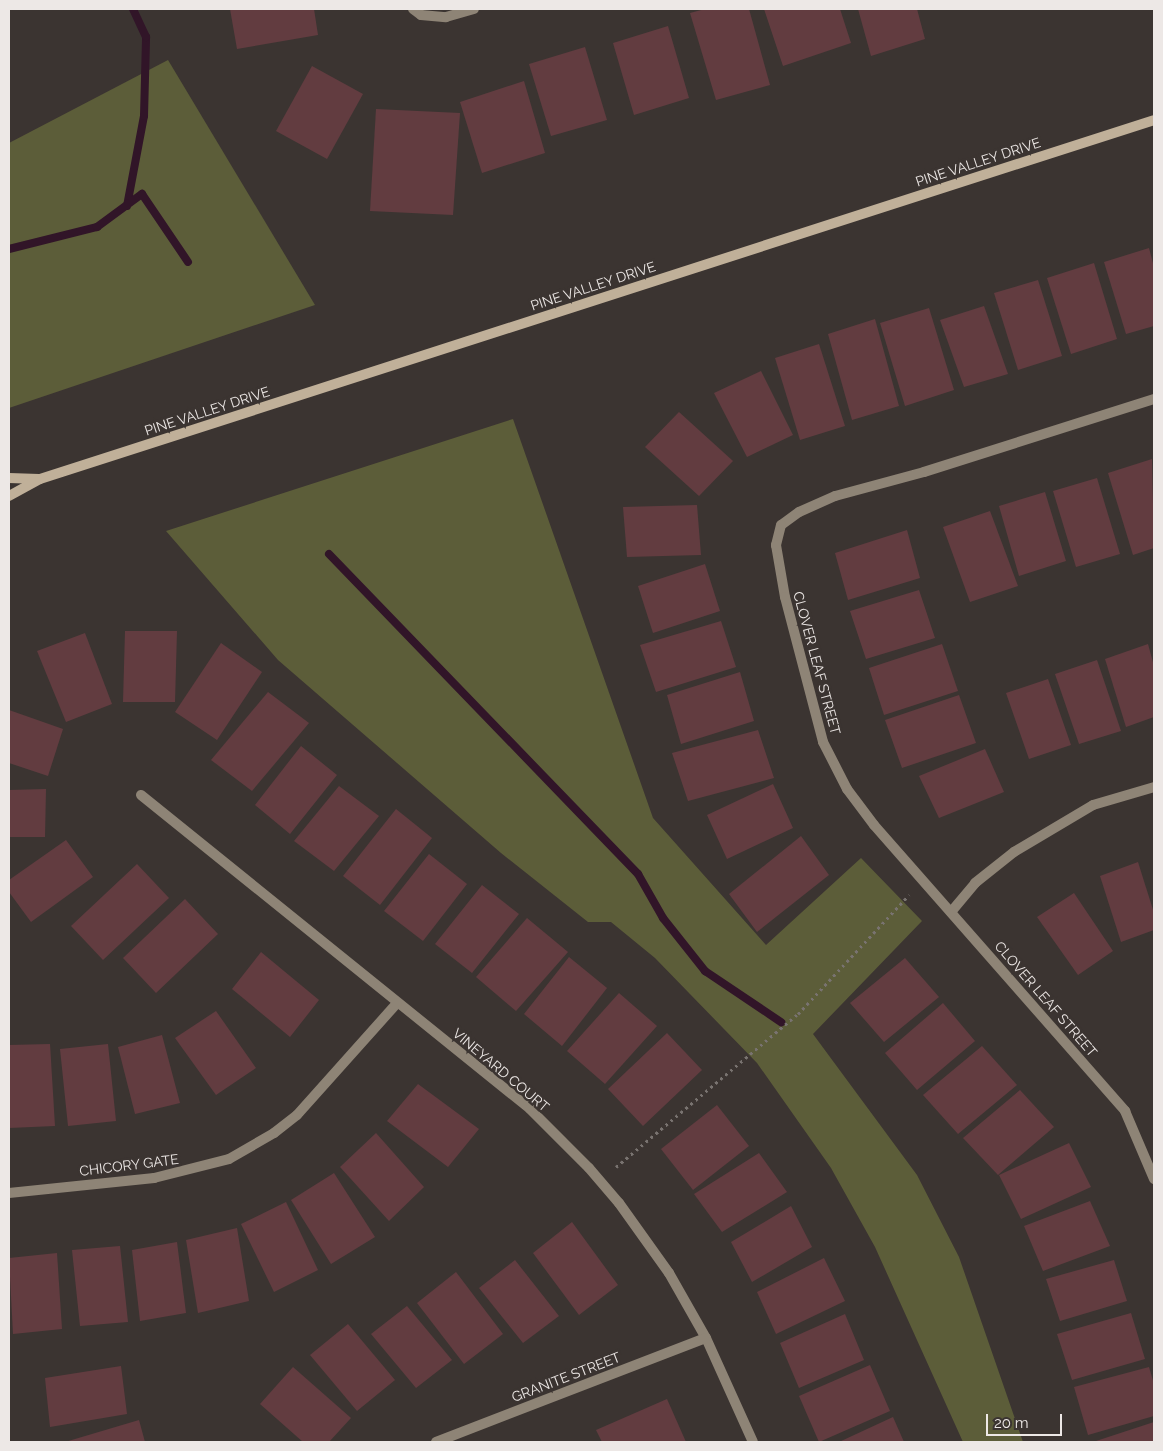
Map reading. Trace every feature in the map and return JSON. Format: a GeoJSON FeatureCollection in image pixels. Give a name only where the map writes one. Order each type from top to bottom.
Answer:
{"type":"FeatureCollection","features":[{"type":"Feature","properties":{"kind":"main road","name":"PINE VALLEY DRIVE"},"geometry":{"type":"LineString","coordinates":[[9,496],[40,479],[1154,120]]}},
{"type":"Feature","properties":{"kind":"main road","name":"PINE VALLEY DRIVE"},"geometry":{"type":"LineString","coordinates":[[9,478],[40,479]]}},
{"type":"Feature","properties":{"kind":"street"},"geometry":{"type":"LineString","coordinates":[[413,9],[421,15],[446,17],[474,9]]}},
{"type":"Feature","properties":{"kind":"street","name":"CLOVER LEAF STREET"},"geometry":{"type":"LineString","coordinates":[[1154,399],[924,472],[836,496],[799,512],[781,525],[776,545],[785,597],[823,742],[847,789],[874,825],[1126,1111],[1154,1179]]}},
{"type":"Feature","properties":{"kind":"street"},"geometry":{"type":"LineString","coordinates":[[952,912],[976,882],[1014,852],[1093,805],[1154,787]]}},
{"type":"Feature","properties":{"kind":"street","name":"VINEYARD COURT"},"geometry":{"type":"LineString","coordinates":[[141,795],[530,1109],[589,1168],[619,1203],[669,1274],[706,1338],[753,1442]]}},
{"type":"Feature","properties":{"kind":"street","name":"CHICORY GATE"},"geometry":{"type":"LineString","coordinates":[[9,1193],[154,1178],[228,1159],[274,1133],[297,1116],[397,1003]]}},
{"type":"Feature","properties":{"kind":"street","name":"GRANITE STREET"},"geometry":{"type":"LineString","coordinates":[[436,1442],[706,1338]]}},
{"type":"Feature","properties":{"kind":"path"},"geometry":{"type":"LineString","coordinates":[[616,1167],[798,1014],[910,895]]}},
{"type":"Feature","properties":{"kind":"green space"},"geometry":{"type":"Polygon","coordinates":[[[168,60],[315,305],[9,408],[9,143],[168,60]]]}},
{"type":"Feature","properties":{"kind":"green space"},"geometry":{"type":"Polygon","coordinates":[[[513,419],[653,818],[766,945],[861,858],[922,921],[813,1034],[917,1175],[959,1257],[1023,1442],[963,1442],[875,1247],[831,1168],[757,1063],[655,958],[611,922],[588,922],[501,853],[278,660],[166,531],[513,419]]]}},
{"type":"Feature","properties":{"kind":"building"},"geometry":{"type":"Polygon","coordinates":[[[230,9],[314,9],[318,35],[237,49],[230,9]]]}},
{"type":"Feature","properties":{"kind":"building"},"geometry":{"type":"Polygon","coordinates":[[[705,9],[749,9],[770,85],[716,100],[690,13],[705,9]]]}},
{"type":"Feature","properties":{"kind":"building"},"geometry":{"type":"Polygon","coordinates":[[[764,9],[840,9],[851,43],[783,66],[764,9]]]}},
{"type":"Feature","properties":{"kind":"building"},"geometry":{"type":"Polygon","coordinates":[[[858,9],[917,9],[925,39],[871,56],[858,9]]]}},
{"type":"Feature","properties":{"kind":"building"},"geometry":{"type":"Polygon","coordinates":[[[668,26],[689,98],[634,115],[613,43],[668,26]]]}},
{"type":"Feature","properties":{"kind":"building"},"geometry":{"type":"Polygon","coordinates":[[[585,47],[607,120],[551,136],[529,64],[585,47]]]}},
{"type":"Feature","properties":{"kind":"building"},"geometry":{"type":"Polygon","coordinates":[[[312,66],[363,94],[327,159],[276,131],[312,66]]]}},
{"type":"Feature","properties":{"kind":"building"},"geometry":{"type":"Polygon","coordinates":[[[524,81],[545,153],[482,173],[460,102],[524,81]]]}},
{"type":"Feature","properties":{"kind":"building"},"geometry":{"type":"Polygon","coordinates":[[[376,109],[460,113],[453,215],[370,211],[376,109]]]}},
{"type":"Feature","properties":{"kind":"building"},"geometry":{"type":"Polygon","coordinates":[[[1149,248],[1154,267],[1154,326],[1126,334],[1104,262],[1149,248]]]}},
{"type":"Feature","properties":{"kind":"building"},"geometry":{"type":"Polygon","coordinates":[[[1094,263],[1117,339],[1071,354],[1047,278],[1094,263]]]}},
{"type":"Feature","properties":{"kind":"building"},"geometry":{"type":"Polygon","coordinates":[[[1038,280],[1062,356],[1018,370],[994,293],[1038,280]]]}},
{"type":"Feature","properties":{"kind":"building"},"geometry":{"type":"Polygon","coordinates":[[[984,306],[1008,374],[964,387],[940,320],[984,306]]]}},
{"type":"Feature","properties":{"kind":"building"},"geometry":{"type":"Polygon","coordinates":[[[929,308],[954,390],[905,406],[880,323],[929,308]]]}},
{"type":"Feature","properties":{"kind":"building"},"geometry":{"type":"Polygon","coordinates":[[[875,319],[899,406],[852,420],[828,334],[875,319]]]}},
{"type":"Feature","properties":{"kind":"building"},"geometry":{"type":"Polygon","coordinates":[[[819,344],[845,426],[800,440],[775,358],[819,344]]]}},
{"type":"Feature","properties":{"kind":"building"},"geometry":{"type":"Polygon","coordinates":[[[761,371],[793,435],[747,457],[714,393],[761,371]]]}},
{"type":"Feature","properties":{"kind":"building"},"geometry":{"type":"Polygon","coordinates":[[[679,412],[733,461],[699,496],[645,447],[679,412]]]}},
{"type":"Feature","properties":{"kind":"building"},"geometry":{"type":"Polygon","coordinates":[[[1152,459],[1154,548],[1133,555],[1108,473],[1152,459]]]}},
{"type":"Feature","properties":{"kind":"building"},"geometry":{"type":"Polygon","coordinates":[[[1097,478],[1120,554],[1076,567],[1053,491],[1097,478]]]}},
{"type":"Feature","properties":{"kind":"building"},"geometry":{"type":"Polygon","coordinates":[[[1045,492],[1066,561],[1019,576],[999,506],[1045,492]]]}},
{"type":"Feature","properties":{"kind":"building"},"geometry":{"type":"Polygon","coordinates":[[[697,505],[701,555],[627,557],[623,507],[697,505]]]}},
{"type":"Feature","properties":{"kind":"building"},"geometry":{"type":"Polygon","coordinates":[[[990,511],[1018,586],[970,602],[943,527],[990,511]]]}},
{"type":"Feature","properties":{"kind":"building"},"geometry":{"type":"Polygon","coordinates":[[[907,530],[920,578],[848,600],[835,553],[907,530]]]}},
{"type":"Feature","properties":{"kind":"building"},"geometry":{"type":"Polygon","coordinates":[[[705,564],[720,611],[653,633],[638,586],[705,564]]]}},
{"type":"Feature","properties":{"kind":"building"},"geometry":{"type":"Polygon","coordinates":[[[919,590],[935,638],[866,659],[850,611],[919,590]]]}},
{"type":"Feature","properties":{"kind":"building"},"geometry":{"type":"Polygon","coordinates":[[[721,621],[736,667],[656,692],[640,645],[721,621]]]}},
{"type":"Feature","properties":{"kind":"building"},"geometry":{"type":"Polygon","coordinates":[[[125,631],[177,631],[175,702],[123,702],[125,631]]]}},
{"type":"Feature","properties":{"kind":"building"},"geometry":{"type":"Polygon","coordinates":[[[85,633],[112,704],[66,722],[37,651],[85,633]]]}},
{"type":"Feature","properties":{"kind":"building"},"geometry":{"type":"Polygon","coordinates":[[[221,643],[262,672],[217,740],[175,712],[221,643]]]}},
{"type":"Feature","properties":{"kind":"building"},"geometry":{"type":"Polygon","coordinates":[[[942,644],[958,691],[884,715],[869,668],[942,644]]]}},
{"type":"Feature","properties":{"kind":"building"},"geometry":{"type":"Polygon","coordinates":[[[1148,644],[1154,666],[1154,717],[1126,727],[1105,659],[1148,644]]]}},
{"type":"Feature","properties":{"kind":"building"},"geometry":{"type":"Polygon","coordinates":[[[1097,660],[1121,731],[1079,744],[1055,674],[1097,660]]]}},
{"type":"Feature","properties":{"kind":"building"},"geometry":{"type":"Polygon","coordinates":[[[740,672],[754,721],[681,744],[667,695],[740,672]]]}},
{"type":"Feature","properties":{"kind":"building"},"geometry":{"type":"Polygon","coordinates":[[[1048,679],[1071,745],[1029,759],[1006,693],[1048,679]]]}},
{"type":"Feature","properties":{"kind":"building"},"geometry":{"type":"Polygon","coordinates":[[[268,692],[309,723],[252,791],[211,760],[268,692]]]}},
{"type":"Feature","properties":{"kind":"building"},"geometry":{"type":"Polygon","coordinates":[[[959,695],[976,743],[902,768],[885,720],[959,695]]]}},
{"type":"Feature","properties":{"kind":"building"},"geometry":{"type":"Polygon","coordinates":[[[9,710],[63,729],[48,776],[9,763],[9,710]]]}},
{"type":"Feature","properties":{"kind":"building"},"geometry":{"type":"Polygon","coordinates":[[[758,730],[774,778],[688,801],[672,753],[758,730]]]}},
{"type":"Feature","properties":{"kind":"building"},"geometry":{"type":"Polygon","coordinates":[[[301,746],[337,775],[290,834],[255,805],[301,746]]]}},
{"type":"Feature","properties":{"kind":"building"},"geometry":{"type":"Polygon","coordinates":[[[985,749],[1004,792],[939,818],[919,776],[985,749]]]}},
{"type":"Feature","properties":{"kind":"building"},"geometry":{"type":"Polygon","coordinates":[[[773,784],[793,828],[727,859],[707,815],[773,784]]]}},
{"type":"Feature","properties":{"kind":"building"},"geometry":{"type":"Polygon","coordinates":[[[339,786],[379,816],[334,871],[294,841],[339,786]]]}},
{"type":"Feature","properties":{"kind":"building"},"geometry":{"type":"Polygon","coordinates":[[[46,789],[45,837],[9,837],[9,790],[46,789]]]}},
{"type":"Feature","properties":{"kind":"building"},"geometry":{"type":"Polygon","coordinates":[[[396,809],[432,838],[380,905],[343,876],[396,809]]]}},
{"type":"Feature","properties":{"kind":"building"},"geometry":{"type":"Polygon","coordinates":[[[801,836],[829,875],[757,932],[729,894],[801,836]]]}},
{"type":"Feature","properties":{"kind":"building"},"geometry":{"type":"Polygon","coordinates":[[[66,840],[93,877],[31,922],[9,892],[9,880],[66,840]]]}},
{"type":"Feature","properties":{"kind":"building"},"geometry":{"type":"Polygon","coordinates":[[[429,854],[467,884],[423,941],[384,911],[429,854]]]}},
{"type":"Feature","properties":{"kind":"building"},"geometry":{"type":"Polygon","coordinates":[[[1138,862],[1154,913],[1154,930],[1121,942],[1100,876],[1138,862]]]}},
{"type":"Feature","properties":{"kind":"building"},"geometry":{"type":"Polygon","coordinates":[[[137,864],[169,898],[103,960],[71,926],[137,864]]]}},
{"type":"Feature","properties":{"kind":"building"},"geometry":{"type":"Polygon","coordinates":[[[482,885],[519,914],[472,973],[435,944],[482,885]]]}},
{"type":"Feature","properties":{"kind":"building"},"geometry":{"type":"Polygon","coordinates":[[[1074,893],[1113,951],[1078,975],[1037,917],[1074,893]]]}},
{"type":"Feature","properties":{"kind":"building"},"geometry":{"type":"Polygon","coordinates":[[[185,899],[218,934],[156,993],[123,958],[185,899]]]}},
{"type":"Feature","properties":{"kind":"building"},"geometry":{"type":"Polygon","coordinates":[[[527,918],[568,952],[516,1011],[476,977],[527,918]]]}},
{"type":"Feature","properties":{"kind":"building"},"geometry":{"type":"Polygon","coordinates":[[[261,952],[319,1000],[290,1037],[232,989],[261,952]]]}},
{"type":"Feature","properties":{"kind":"building"},"geometry":{"type":"Polygon","coordinates":[[[569,957],[607,988],[562,1046],[524,1014],[569,957]]]}},
{"type":"Feature","properties":{"kind":"building"},"geometry":{"type":"Polygon","coordinates":[[[905,958],[939,997],[884,1042],[850,1003],[905,958]]]}},
{"type":"Feature","properties":{"kind":"building"},"geometry":{"type":"Polygon","coordinates":[[[619,993],[657,1026],[605,1084],[567,1051],[619,993]]]}},
{"type":"Feature","properties":{"kind":"building"},"geometry":{"type":"Polygon","coordinates":[[[943,1003],[975,1041],[917,1090],[885,1053],[943,1003]]]}},
{"type":"Feature","properties":{"kind":"building"},"geometry":{"type":"Polygon","coordinates":[[[216,1011],[256,1068],[216,1095],[175,1038],[216,1011]]]}},
{"type":"Feature","properties":{"kind":"building"},"geometry":{"type":"Polygon","coordinates":[[[667,1033],[702,1070],[643,1126],[608,1089],[667,1033]]]}},
{"type":"Feature","properties":{"kind":"building"},"geometry":{"type":"Polygon","coordinates":[[[162,1035],[180,1103],[135,1114],[118,1047],[162,1035]]]}},
{"type":"Feature","properties":{"kind":"building"},"geometry":{"type":"Polygon","coordinates":[[[50,1044],[55,1126],[9,1128],[9,1045],[50,1044]]]}},
{"type":"Feature","properties":{"kind":"building"},"geometry":{"type":"Polygon","coordinates":[[[108,1044],[116,1121],[68,1126],[60,1049],[108,1044]]]}},
{"type":"Feature","properties":{"kind":"building"},"geometry":{"type":"Polygon","coordinates":[[[982,1046],[1017,1085],[958,1134],[923,1095],[982,1046]]]}},
{"type":"Feature","properties":{"kind":"building"},"geometry":{"type":"Polygon","coordinates":[[[418,1084],[479,1129],[448,1167],[387,1121],[418,1084]]]}},
{"type":"Feature","properties":{"kind":"building"},"geometry":{"type":"Polygon","coordinates":[[[1020,1090],[1054,1127],[998,1175],[963,1138],[1020,1090]]]}},
{"type":"Feature","properties":{"kind":"building"},"geometry":{"type":"Polygon","coordinates":[[[717,1105],[749,1146],[693,1190],[661,1149],[717,1105]]]}},
{"type":"Feature","properties":{"kind":"building"},"geometry":{"type":"Polygon","coordinates":[[[376,1133],[424,1187],[389,1221],[340,1167],[376,1133]]]}},
{"type":"Feature","properties":{"kind":"building"},"geometry":{"type":"Polygon","coordinates":[[[1069,1143],[1091,1187],[1021,1219],[999,1175],[1069,1143]]]}},
{"type":"Feature","properties":{"kind":"building"},"geometry":{"type":"Polygon","coordinates":[[[759,1153],[787,1192],[722,1232],[694,1194],[759,1153]]]}},
{"type":"Feature","properties":{"kind":"building"},"geometry":{"type":"Polygon","coordinates":[[[334,1173],[375,1237],[331,1264],[291,1200],[334,1173]]]}},
{"type":"Feature","properties":{"kind":"building"},"geometry":{"type":"Polygon","coordinates":[[[1090,1201],[1110,1246],[1043,1271],[1024,1226],[1090,1201]]]}},
{"type":"Feature","properties":{"kind":"building"},"geometry":{"type":"Polygon","coordinates":[[[286,1202],[318,1270],[274,1292],[241,1224],[286,1202]]]}},
{"type":"Feature","properties":{"kind":"building"},"geometry":{"type":"Polygon","coordinates":[[[791,1206],[812,1247],[752,1282],[731,1242],[791,1206]]]}},
{"type":"Feature","properties":{"kind":"building"},"geometry":{"type":"Polygon","coordinates":[[[572,1222],[618,1285],[579,1315],[533,1253],[572,1222]]]}},
{"type":"Feature","properties":{"kind":"building"},"geometry":{"type":"Polygon","coordinates":[[[237,1228],[249,1301],[198,1313],[186,1240],[237,1228]]]}},
{"type":"Feature","properties":{"kind":"building"},"geometry":{"type":"Polygon","coordinates":[[[177,1242],[186,1313],[140,1321],[132,1250],[177,1242]]]}},
{"type":"Feature","properties":{"kind":"building"},"geometry":{"type":"Polygon","coordinates":[[[120,1246],[128,1322],[80,1326],[72,1250],[120,1246]]]}},
{"type":"Feature","properties":{"kind":"building"},"geometry":{"type":"Polygon","coordinates":[[[57,1253],[62,1329],[13,1334],[9,1258],[57,1253]]]}},
{"type":"Feature","properties":{"kind":"building"},"geometry":{"type":"Polygon","coordinates":[[[824,1258],[845,1301],[776,1334],[757,1292],[824,1258]]]}},
{"type":"Feature","properties":{"kind":"building"},"geometry":{"type":"Polygon","coordinates":[[[515,1260],[559,1316],[523,1343],[479,1288],[515,1260]]]}},
{"type":"Feature","properties":{"kind":"building"},"geometry":{"type":"Polygon","coordinates":[[[1114,1260],[1127,1301],[1060,1321],[1046,1279],[1114,1260]]]}},
{"type":"Feature","properties":{"kind":"building"},"geometry":{"type":"Polygon","coordinates":[[[456,1272],[503,1334],[464,1364],[417,1303],[456,1272]]]}},
{"type":"Feature","properties":{"kind":"building"},"geometry":{"type":"Polygon","coordinates":[[[407,1306],[452,1360],[416,1388],[371,1334],[407,1306]]]}},
{"type":"Feature","properties":{"kind":"building"},"geometry":{"type":"Polygon","coordinates":[[[1131,1313],[1145,1359],[1072,1380],[1057,1334],[1131,1313]]]}},
{"type":"Feature","properties":{"kind":"building"},"geometry":{"type":"Polygon","coordinates":[[[845,1314],[864,1360],[799,1388],[780,1343],[845,1314]]]}},
{"type":"Feature","properties":{"kind":"building"},"geometry":{"type":"Polygon","coordinates":[[[348,1324],[395,1380],[357,1411],[310,1355],[348,1324]]]}},
{"type":"Feature","properties":{"kind":"building"},"geometry":{"type":"Polygon","coordinates":[[[870,1365],[890,1411],[819,1442],[799,1396],[870,1365]]]}},
{"type":"Feature","properties":{"kind":"building"},"geometry":{"type":"Polygon","coordinates":[[[121,1366],[127,1414],[50,1427],[45,1378],[121,1366]]]}},
{"type":"Feature","properties":{"kind":"building"},"geometry":{"type":"Polygon","coordinates":[[[293,1367],[351,1418],[329,1442],[303,1442],[260,1404],[293,1367]]]}},
{"type":"Feature","properties":{"kind":"building"},"geometry":{"type":"Polygon","coordinates":[[[1149,1367],[1154,1384],[1154,1416],[1088,1435],[1074,1387],[1149,1367]]]}},
{"type":"Feature","properties":{"kind":"building"},"geometry":{"type":"Polygon","coordinates":[[[667,1399],[686,1442],[602,1442],[596,1430],[667,1399]]]}},
{"type":"Feature","properties":{"kind":"building"},"geometry":{"type":"Polygon","coordinates":[[[893,1417],[904,1442],[839,1442],[893,1417]]]}},
{"type":"Feature","properties":{"kind":"building"},"geometry":{"type":"Polygon","coordinates":[[[139,1420],[145,1442],[65,1442],[139,1420]]]}},
{"type":"Feature","properties":{"kind":"building"},"geometry":{"type":"Polygon","coordinates":[[[1154,1422],[1154,1442],[1096,1442],[1096,1441],[1154,1422]]]}},
{"type":"Feature","properties":{"kind":"waterway"},"geometry":{"type":"LineString","coordinates":[[127,206],[144,116],[146,37],[133,9]]}},
{"type":"Feature","properties":{"kind":"waterway"},"geometry":{"type":"LineString","coordinates":[[9,249],[97,227],[142,194],[188,262]]}},
{"type":"Feature","properties":{"kind":"waterway"},"geometry":{"type":"LineString","coordinates":[[329,554],[638,874],[663,918],[705,971],[781,1022]]}}]}
